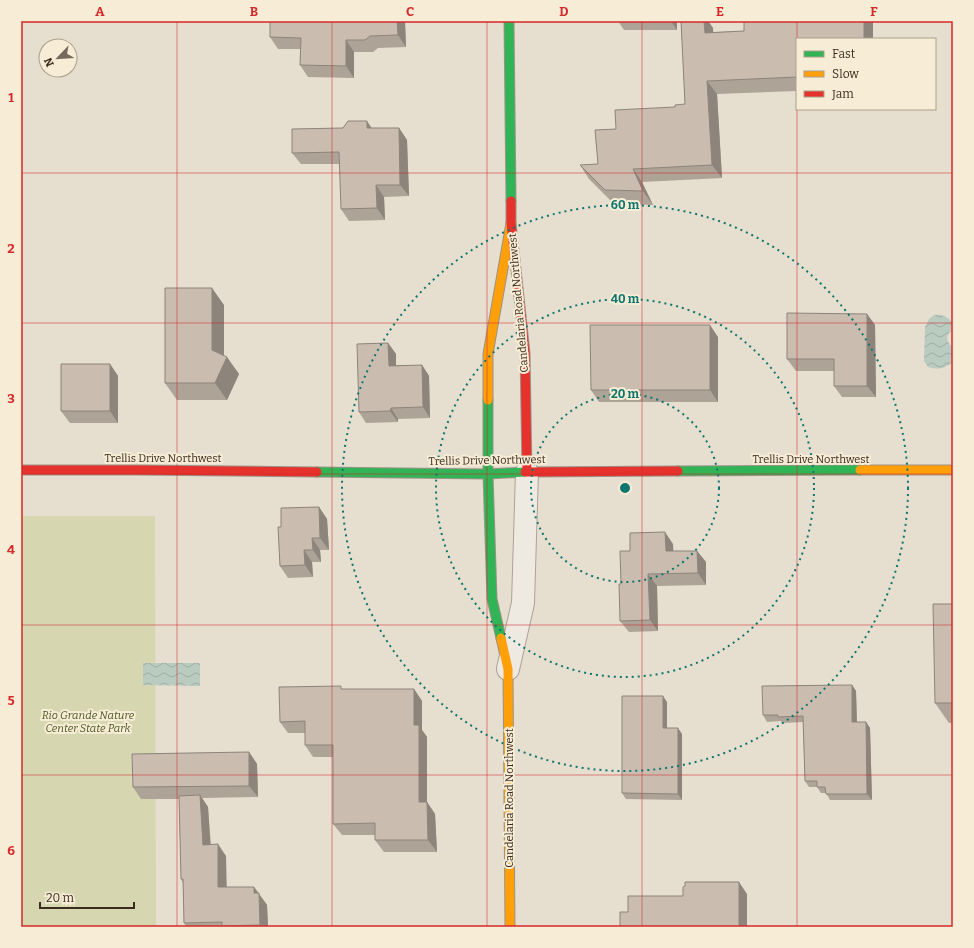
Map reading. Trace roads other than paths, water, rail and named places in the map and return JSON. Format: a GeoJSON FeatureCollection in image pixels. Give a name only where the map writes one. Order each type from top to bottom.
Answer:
{"type":"FeatureCollection","features":[{"type":"Feature","properties":{"kind":"street","name":"Candelaria Road Northwest"},"geometry":{"type":"LineString","coordinates":[[508,669],[523,603],[527,472],[525,353],[511,223],[509,21]]}},
{"type":"Feature","properties":{"kind":"street","name":"Candelaria Road Northwest"},"geometry":{"type":"LineString","coordinates":[[510,927],[508,669],[492,599],[488,474],[488,354],[511,223]]}},
{"type":"Feature","properties":{"kind":"street","name":"Trellis Drive Northwest"},"geometry":{"type":"LineString","coordinates":[[21,470],[488,474],[527,472],[953,470]]}},
{"type":"Feature","properties":{"kind":"water"},"geometry":{"type":"Polygon","coordinates":[[[934,315],[944,316],[952,322],[951,332],[948,334],[947,338],[949,344],[952,346],[953,362],[938,369],[928,367],[924,361],[925,327],[929,319],[934,315]]]}},
{"type":"Feature","properties":{"kind":"water"},"geometry":{"type":"Polygon","coordinates":[[[143,663],[200,663],[200,686],[143,685],[143,663]]]}},
{"type":"Feature","properties":{"kind":"park label","name":"Rio Grande Nature Center State Park"},"geometry":{"type":"Point","coordinates":[88,721]}}]}
